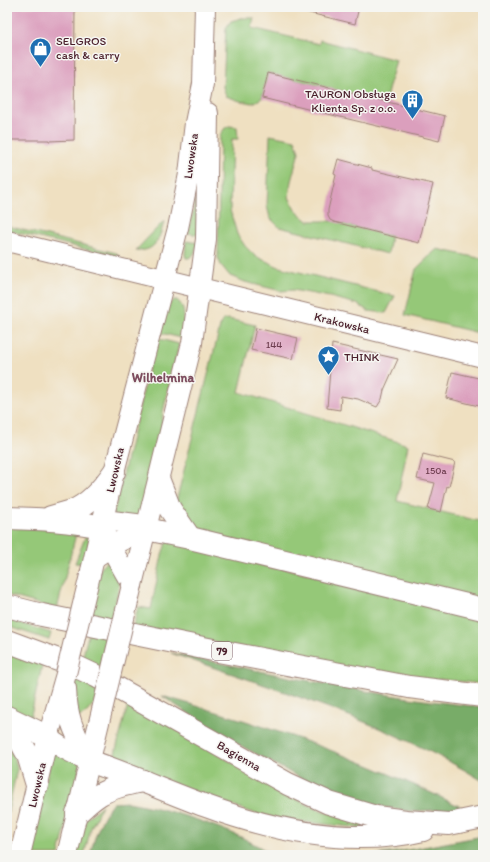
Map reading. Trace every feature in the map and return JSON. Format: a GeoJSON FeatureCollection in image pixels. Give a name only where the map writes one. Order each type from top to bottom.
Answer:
{"type":"FeatureCollection","features":[{"type":"Feature","properties":{"kind":"main road"},"geometry":{"type":"LineString","coordinates":[[42,519],[73,510],[83,504],[95,496],[104,487],[114,472]]}},
{"type":"Feature","properties":{"kind":"main road"},"geometry":{"type":"LineString","coordinates":[[159,481],[170,509],[190,538]]}},
{"type":"Feature","properties":{"kind":"main road"},"geometry":{"type":"LineString","coordinates":[[7,518],[42,519],[102,526]]}},
{"type":"Feature","properties":{"kind":"main road"},"geometry":{"type":"LineString","coordinates":[[146,529],[190,538],[483,609]]}},
{"type":"Feature","properties":{"kind":"main road","name":"79"},"geometry":{"type":"LineString","coordinates":[[7,606],[42,615],[213,650],[409,687],[483,696]]}},
{"type":"Feature","properties":{"kind":"main road","name":"Bagienna"},"geometry":{"type":"LineString","coordinates":[[7,641],[77,667],[96,676],[288,784],[329,804],[376,817],[406,821],[449,824],[483,817]]}},
{"type":"Feature","properties":{"kind":"main road"},"geometry":{"type":"LineString","coordinates":[[7,718],[70,727]]}},
{"type":"Feature","properties":{"kind":"main road"},"geometry":{"type":"LineString","coordinates":[[7,718],[28,755],[37,785]]}},
{"type":"Feature","properties":{"kind":"main road"},"geometry":{"type":"LineString","coordinates":[[90,761],[205,806],[275,827],[335,836],[387,836],[410,833],[449,824]]}},
{"type":"Feature","properties":{"kind":"main road"},"geometry":{"type":"LineString","coordinates":[[77,813],[106,791],[143,781]]}},
{"type":"Feature","properties":{"kind":"street","name":"Lwowska"},"geometry":{"type":"LineString","coordinates":[[66,855],[90,761],[70,727],[67,708],[66,674],[114,472],[180,220],[189,174],[195,123],[203,84],[206,7]]}},
{"type":"Feature","properties":{"kind":"street","name":"Lwowska"},"geometry":{"type":"LineString","coordinates":[[20,855],[37,785],[70,727],[102,710],[192,343],[206,239],[208,113],[203,84]]}},
{"type":"Feature","properties":{"kind":"street"},"geometry":{"type":"LineString","coordinates":[[7,241],[164,279]]}},
{"type":"Feature","properties":{"kind":"street","name":"Krakowska"},"geometry":{"type":"LineString","coordinates":[[164,279],[483,357]]}},
{"type":"Feature","properties":{"kind":"street"},"geometry":{"type":"LineString","coordinates":[[132,585],[110,546],[102,526],[112,521],[136,524],[146,529]]}},
{"type":"Feature","properties":{"kind":"street"},"geometry":{"type":"LineString","coordinates":[[93,565],[110,546],[125,537],[146,529]]}},
{"type":"Feature","properties":{"kind":"street"},"geometry":{"type":"LineString","coordinates":[[70,727],[53,742],[62,748],[90,761]]}},
{"type":"Feature","properties":{"kind":"green space"},"geometry":{"type":"Polygon","coordinates":[[[242,18],[254,18],[252,28],[319,44],[320,40],[396,60],[385,102],[268,73],[262,98],[253,103],[240,101],[226,96],[223,87],[226,28],[231,21],[242,18]]]}},
{"type":"Feature","properties":{"kind":"green space"},"geometry":{"type":"Polygon","coordinates":[[[229,126],[237,127],[238,139],[232,139],[230,210],[237,234],[245,246],[255,256],[279,267],[395,296],[386,313],[368,311],[357,304],[330,297],[293,290],[281,291],[245,282],[230,276],[221,265],[218,258],[220,135],[225,128],[229,126]]]}},
{"type":"Feature","properties":{"kind":"green space"},"geometry":{"type":"Polygon","coordinates":[[[270,135],[295,140],[299,152],[291,181],[289,197],[296,211],[308,221],[332,221],[391,236],[388,254],[279,227],[270,218],[267,206],[270,135]]]}},
{"type":"Feature","properties":{"kind":"green space"},"geometry":{"type":"Polygon","coordinates":[[[197,172],[199,235],[188,233],[194,208],[195,176],[197,172]]]}},
{"type":"Feature","properties":{"kind":"green space"},"geometry":{"type":"Polygon","coordinates":[[[164,221],[161,233],[156,243],[148,249],[136,250],[164,221]]]}},
{"type":"Feature","properties":{"kind":"green space"},"geometry":{"type":"Polygon","coordinates":[[[7,226],[116,253],[118,254],[118,257],[7,230],[7,226]]]}},
{"type":"Feature","properties":{"kind":"green space"},"geometry":{"type":"Polygon","coordinates":[[[186,241],[199,243],[194,254],[189,258],[186,258],[185,255],[186,241]]]}},
{"type":"Feature","properties":{"kind":"green space"},"geometry":{"type":"Polygon","coordinates":[[[437,249],[483,259],[483,334],[405,315],[416,269],[437,249]]]}},
{"type":"Feature","properties":{"kind":"green space"},"geometry":{"type":"Polygon","coordinates":[[[174,300],[177,300],[183,308],[184,313],[181,338],[157,332],[168,305],[174,300]]]}},
{"type":"Feature","properties":{"kind":"green space"},"geometry":{"type":"Polygon","coordinates":[[[228,319],[255,325],[239,392],[408,445],[397,501],[483,522],[483,601],[209,535],[190,525],[175,506],[221,323],[223,320],[228,319]]]}},
{"type":"Feature","properties":{"kind":"green space"},"geometry":{"type":"Polygon","coordinates":[[[156,338],[179,344],[163,412],[161,433],[142,519],[113,516],[156,338]]]}},
{"type":"Feature","properties":{"kind":"green space"},"geometry":{"type":"Polygon","coordinates":[[[7,526],[77,530],[57,609],[7,595],[7,526]]]}},
{"type":"Feature","properties":{"kind":"green space"},"geometry":{"type":"Polygon","coordinates":[[[86,535],[90,537],[85,564],[75,563],[86,535]]]}},
{"type":"Feature","properties":{"kind":"green space"},"geometry":{"type":"Polygon","coordinates":[[[167,540],[483,616],[483,684],[439,679],[438,684],[133,627],[138,607],[151,609],[162,555],[167,540]]]}},
{"type":"Feature","properties":{"kind":"green space"},"geometry":{"type":"Polygon","coordinates":[[[108,560],[117,574],[119,587],[102,658],[96,701],[87,712],[78,718],[74,692],[92,619],[94,586],[98,574],[108,560]]]}},
{"type":"Feature","properties":{"kind":"green space"},"geometry":{"type":"Polygon","coordinates":[[[7,619],[51,633],[49,640],[7,626],[7,619]]]}},
{"type":"Feature","properties":{"kind":"green space"},"geometry":{"type":"Polygon","coordinates":[[[7,650],[43,662],[30,719],[7,708],[7,650]]]}},
{"type":"Feature","properties":{"kind":"green space"},"geometry":{"type":"Polygon","coordinates":[[[171,653],[366,691],[444,703],[483,707],[483,781],[409,741],[370,724],[291,694],[171,653]]]}},
{"type":"Feature","properties":{"kind":"green space"},"geometry":{"type":"Polygon","coordinates":[[[162,696],[241,719],[317,745],[392,775],[465,809],[409,811],[371,805],[332,795],[221,735],[162,696]]]}},
{"type":"Feature","properties":{"kind":"green space"},"geometry":{"type":"Polygon","coordinates":[[[129,701],[281,792],[317,809],[369,825],[362,828],[267,818],[113,761],[129,701]]]}},
{"type":"Feature","properties":{"kind":"green space"},"geometry":{"type":"Polygon","coordinates":[[[7,746],[15,759],[17,769],[7,816],[7,746]]]}},
{"type":"Feature","properties":{"kind":"green space"},"geometry":{"type":"Polygon","coordinates":[[[53,751],[81,762],[59,855],[28,855],[53,751]]]}},
{"type":"Feature","properties":{"kind":"green space"},"geometry":{"type":"Polygon","coordinates":[[[128,802],[180,814],[206,823],[238,835],[276,855],[90,855],[98,828],[108,809],[113,803],[128,802]]]}},
{"type":"Feature","properties":{"kind":"green space"},"geometry":{"type":"Polygon","coordinates":[[[102,805],[91,828],[84,855],[74,855],[83,822],[102,805]]]}},
{"type":"Feature","properties":{"kind":"green space"},"geometry":{"type":"Polygon","coordinates":[[[483,836],[483,855],[376,855],[397,852],[483,836]]]}},
{"type":"Feature","properties":{"kind":"building","name":"SELGROS cash & carry"},"geometry":{"type":"Polygon","coordinates":[[[7,7],[75,7],[74,140],[7,140],[7,7]]]}},
{"type":"Feature","properties":{"kind":"building"},"geometry":{"type":"Polygon","coordinates":[[[302,7],[359,7],[355,24],[301,11],[302,7]]]}},
{"type":"Feature","properties":{"kind":"building"},"geometry":{"type":"Polygon","coordinates":[[[268,73],[445,116],[439,141],[262,98],[268,73]]]}},
{"type":"Feature","properties":{"kind":"building"},"geometry":{"type":"Polygon","coordinates":[[[338,159],[372,168],[372,170],[433,184],[419,243],[330,220],[328,210],[338,159]]]}},
{"type":"Feature","properties":{"kind":"building"},"geometry":{"type":"Polygon","coordinates":[[[256,328],[298,338],[293,359],[251,350],[256,328]]]}},
{"type":"Feature","properties":{"kind":"building"},"geometry":{"type":"Polygon","coordinates":[[[332,344],[398,359],[384,390],[382,399],[377,407],[358,399],[341,396],[340,410],[327,408],[332,344]]]}},
{"type":"Feature","properties":{"kind":"building"},"geometry":{"type":"Polygon","coordinates":[[[452,372],[483,379],[483,407],[446,398],[452,372]]]}},
{"type":"Feature","properties":{"kind":"building"},"geometry":{"type":"Polygon","coordinates":[[[423,454],[455,462],[449,487],[447,486],[441,512],[428,509],[435,483],[417,479],[423,454]]]}},
{"type":"Feature","properties":{"kind":"place","name":"SELGROS cash & carry"},"geometry":{"type":"Point","coordinates":[41,68]}},
{"type":"Feature","properties":{"kind":"place","name":"TAURON Obsługa Klienta Sp. z o.o."},"geometry":{"type":"Point","coordinates":[412,120]}},
{"type":"Feature","properties":{"kind":"place","name":"THINK"},"geometry":{"type":"Point","coordinates":[328,376]}},
{"type":"Feature","properties":{"kind":"district","name":"Wilhelmina"},"geometry":{"type":"Point","coordinates":[163,377]}}]}
